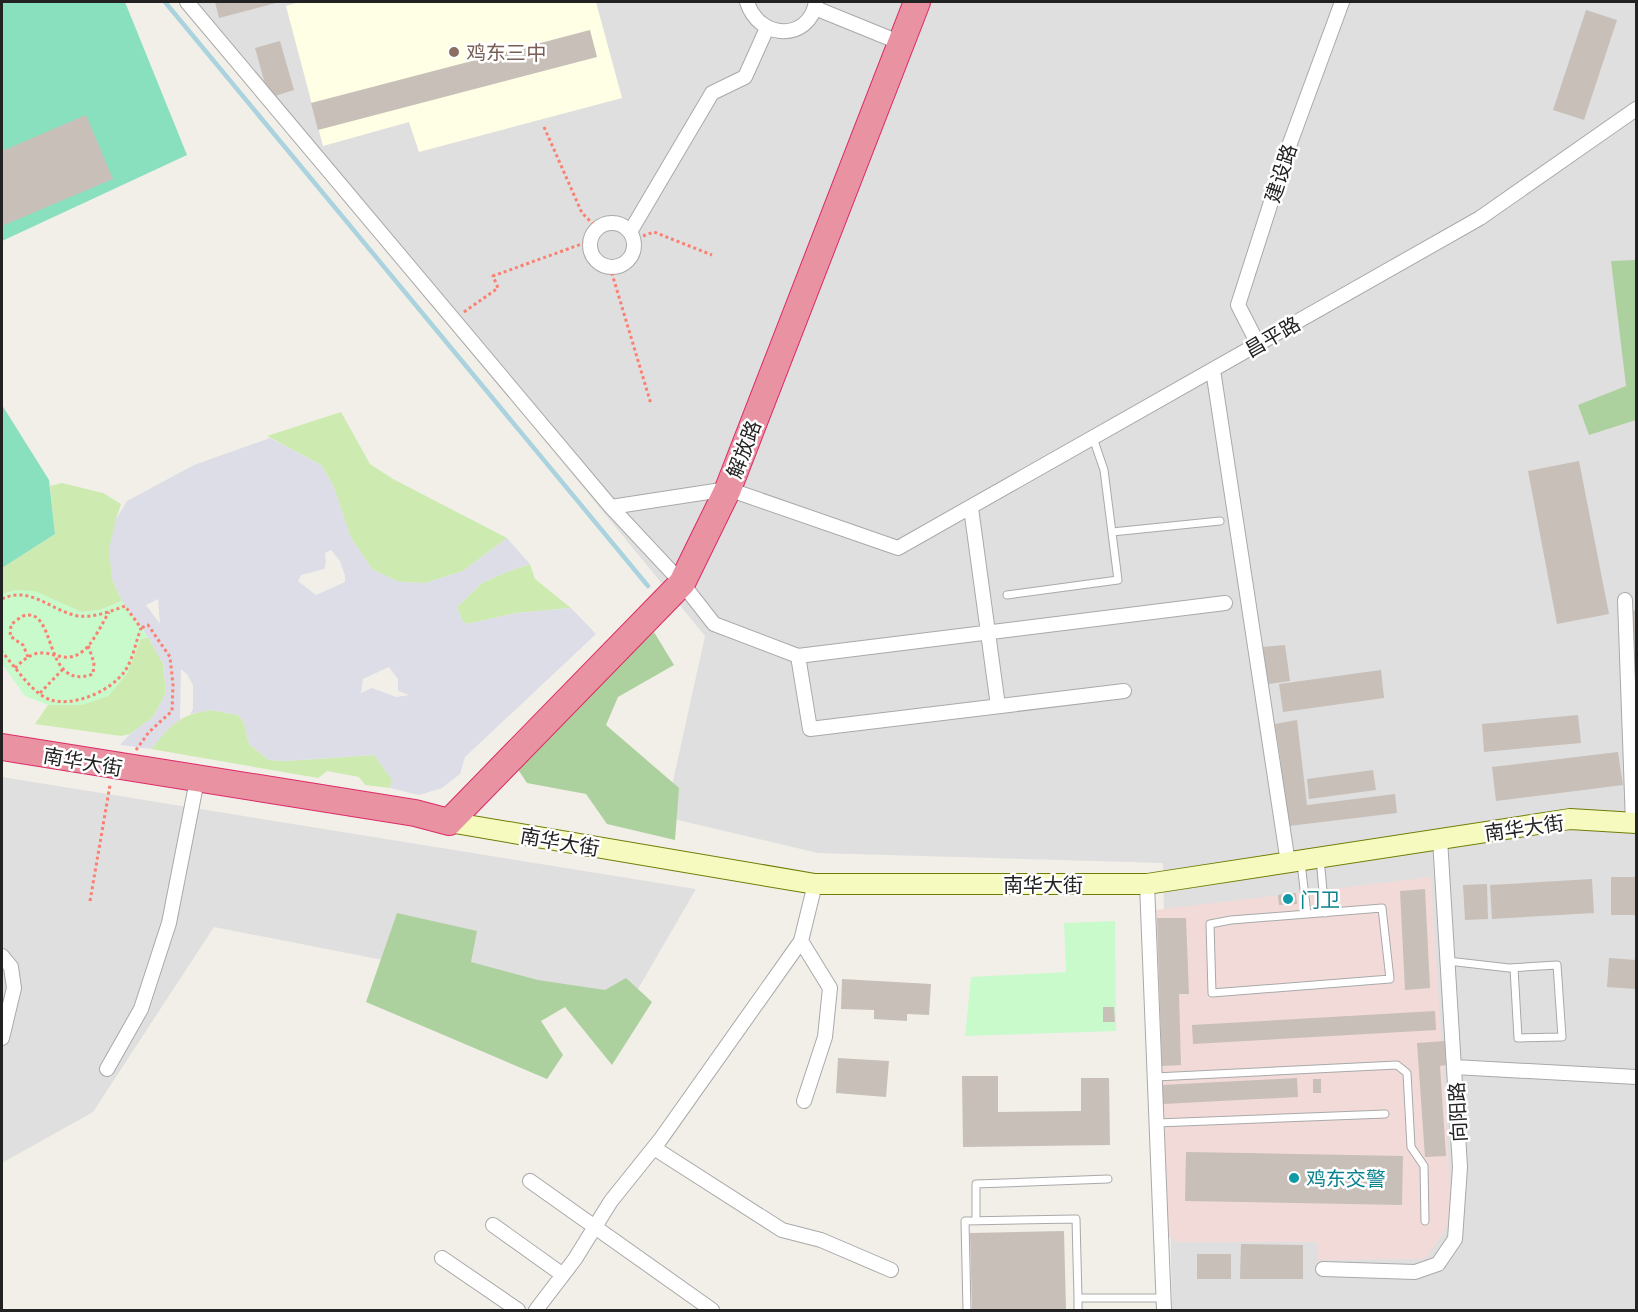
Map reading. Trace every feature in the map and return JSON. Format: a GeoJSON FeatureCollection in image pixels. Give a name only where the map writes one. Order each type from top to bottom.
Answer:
{"type":"FeatureCollection","features":[{"type":"Feature","properties":{"kind":"highway","name":"解放路"},"geometry":{"type":"LineString","coordinates":[[449,822],[682,583],[728,489],[917,2]]}},
{"type":"Feature","properties":{"kind":"highway","name":"南华大街"},"geometry":{"type":"LineString","coordinates":[[2,747],[120,774]]}},
{"type":"Feature","properties":{"kind":"highway","name":"南华大街"},"geometry":{"type":"LineString","coordinates":[[2,761],[120,774],[415,826],[449,822]]}},
{"type":"Feature","properties":{"kind":"main road","name":"南华大街"},"geometry":{"type":"LineString","coordinates":[[449,822],[815,884],[1147,884],[1570,819],[1635,823]]}},
{"type":"Feature","properties":{"kind":"street"},"geometry":{"type":"LineString","coordinates":[[187,2],[611,507],[682,583],[714,624],[798,656],[1225,603]]}},
{"type":"Feature","properties":{"kind":"street"},"geometry":{"type":"LineString","coordinates":[[747,2],[758,21],[767,28],[778,31],[801,26],[809,18],[816,5],[901,43]]}},
{"type":"Feature","properties":{"kind":"street","name":"建设路"},"geometry":{"type":"LineString","coordinates":[[1258,344],[1238,304],[1289,146],[1342,2]]}},
{"type":"Feature","properties":{"kind":"street"},"geometry":{"type":"LineString","coordinates":[[632,236],[712,93],[745,77],[767,28]]}},
{"type":"Feature","properties":{"kind":"street","name":"昌平路"},"geometry":{"type":"LineString","coordinates":[[728,489],[898,548],[1480,218],[1636,109]]}},
{"type":"Feature","properties":{"kind":"street"},"geometry":{"type":"LineString","coordinates":[[618,224],[632,236],[634,246],[629,259],[617,266],[609,267],[597,261],[592,255],[590,241],[597,228],[618,224]]}},
{"type":"Feature","properties":{"kind":"street"},"geometry":{"type":"LineString","coordinates":[[1213,370],[1303,860]]}},
{"type":"Feature","properties":{"kind":"street"},"geometry":{"type":"LineString","coordinates":[[611,507],[728,489]]}},
{"type":"Feature","properties":{"kind":"street"},"geometry":{"type":"LineString","coordinates":[[971,508],[998,706]]}},
{"type":"Feature","properties":{"kind":"street"},"geometry":{"type":"LineString","coordinates":[[1625,600],[1635,823]]}},
{"type":"Feature","properties":{"kind":"street"},"geometry":{"type":"LineString","coordinates":[[798,656],[810,729],[1124,691]]}},
{"type":"Feature","properties":{"kind":"street"},"geometry":{"type":"LineString","coordinates":[[107,1070],[141,1010],[169,923],[196,786]]}},
{"type":"Feature","properties":{"kind":"street","name":"向阳路"},"geometry":{"type":"LineString","coordinates":[[1323,1269],[1415,1272],[1438,1264],[1455,1239],[1460,1167],[1440,839]]}},
{"type":"Feature","properties":{"kind":"street"},"geometry":{"type":"LineString","coordinates":[[543,1308],[611,1201],[654,1148],[801,941],[815,884]]}},
{"type":"Feature","properties":{"kind":"street"},"geometry":{"type":"LineString","coordinates":[[1147,884],[1164,1304]]}},
{"type":"Feature","properties":{"kind":"street"},"geometry":{"type":"LineString","coordinates":[[801,941],[830,988],[825,1037],[804,1101]]}},
{"type":"Feature","properties":{"kind":"street"},"geometry":{"type":"LineString","coordinates":[[2,957],[11,968],[14,988],[2,1038]]}},
{"type":"Feature","properties":{"kind":"street"},"geometry":{"type":"LineString","coordinates":[[1454,1067],[1636,1077]]}},
{"type":"Feature","properties":{"kind":"street"},"geometry":{"type":"LineString","coordinates":[[654,1148],[782,1230],[821,1240],[891,1270]]}},
{"type":"Feature","properties":{"kind":"street"},"geometry":{"type":"LineString","coordinates":[[530,1182],[712,1311]]}},
{"type":"Feature","properties":{"kind":"street"},"geometry":{"type":"LineString","coordinates":[[493,1225],[563,1275]]}},
{"type":"Feature","properties":{"kind":"street"},"geometry":{"type":"LineString","coordinates":[[442,1258],[518,1311]]}},
{"type":"Feature","properties":{"kind":"lane"},"geometry":{"type":"LineString","coordinates":[[1007,595],[1118,580],[1104,470],[1093,438]]}},
{"type":"Feature","properties":{"kind":"lane"},"geometry":{"type":"LineString","coordinates":[[1112,532],[1220,520]]}},
{"type":"Feature","properties":{"kind":"lane"},"geometry":{"type":"LineString","coordinates":[[1303,860],[1325,912]]}},
{"type":"Feature","properties":{"kind":"lane"},"geometry":{"type":"LineString","coordinates":[[1303,860],[1307,914]]}},
{"type":"Feature","properties":{"kind":"lane"},"geometry":{"type":"LineString","coordinates":[[1382,908],[1390,979],[1212,993],[1210,924],[1325,912],[1382,908]]}},
{"type":"Feature","properties":{"kind":"lane"},"geometry":{"type":"LineString","coordinates":[[1448,961],[1514,968],[1557,965],[1562,1037],[1518,1038],[1514,968]]}},
{"type":"Feature","properties":{"kind":"lane"},"geometry":{"type":"LineString","coordinates":[[1155,1077],[1397,1065],[1407,1073],[1411,1147],[1424,1166],[1425,1221]]}},
{"type":"Feature","properties":{"kind":"lane"},"geometry":{"type":"LineString","coordinates":[[1157,1124],[1385,1114]]}},
{"type":"Feature","properties":{"kind":"lane"},"geometry":{"type":"LineString","coordinates":[[976,1221],[976,1184],[1108,1179]]}},
{"type":"Feature","properties":{"kind":"lane"},"geometry":{"type":"LineString","coordinates":[[967,1311],[965,1221],[1076,1219],[1078,1311]]}},
{"type":"Feature","properties":{"kind":"lane"},"geometry":{"type":"LineString","coordinates":[[1078,1298],[1164,1304]]}},
{"type":"Feature","properties":{"kind":"path"},"geometry":{"type":"LineString","coordinates":[[544,128],[582,213],[597,228]]}},
{"type":"Feature","properties":{"kind":"path"},"geometry":{"type":"LineString","coordinates":[[632,236],[654,232],[712,255]]}},
{"type":"Feature","properties":{"kind":"path"},"geometry":{"type":"LineString","coordinates":[[454,319],[498,288],[493,276],[590,241]]}},
{"type":"Feature","properties":{"kind":"path"},"geometry":{"type":"LineString","coordinates":[[609,267],[651,404]]}},
{"type":"Feature","properties":{"kind":"path"},"geometry":{"type":"LineString","coordinates":[[2,599],[26,594],[79,616],[109,612],[125,606],[141,628]]}},
{"type":"Feature","properties":{"kind":"path"},"geometry":{"type":"LineString","coordinates":[[15,668],[28,657],[41,652],[56,657],[71,657],[84,651],[109,612]]}},
{"type":"Feature","properties":{"kind":"path"},"geometry":{"type":"LineString","coordinates":[[28,657],[23,645],[10,636],[11,625],[23,616],[31,616],[39,620],[67,675],[80,679],[93,674],[94,663],[88,645]]}},
{"type":"Feature","properties":{"kind":"path"},"geometry":{"type":"LineString","coordinates":[[2,652],[23,680],[50,700],[75,701],[104,691],[125,671],[141,628],[148,625],[170,657],[173,685],[172,711],[149,732],[120,774],[90,901]]}},
{"type":"Feature","properties":{"kind":"path"},"geometry":{"type":"LineString","coordinates":[[40,693],[63,669]]}},
{"type":"Feature","properties":{"kind":"shaded area"},"geometry":{"type":"Polygon","coordinates":[[[185,2],[1636,2],[1636,1310],[1172,1310],[1163,863],[818,853],[665,817],[705,636],[185,2]]]}},
{"type":"Feature","properties":{"kind":"shaded area","name":"鸡东三中"},"geometry":{"type":"Polygon","coordinates":[[[300,2],[596,2],[622,98],[419,152],[409,122],[323,146],[286,6],[300,2]]]}},
{"type":"Feature","properties":{"kind":"shaded area"},"geometry":{"type":"Polygon","coordinates":[[[270,438],[321,465],[333,485],[351,538],[372,569],[399,582],[425,583],[463,571],[507,538],[530,564],[482,583],[457,607],[462,620],[467,624],[517,613],[571,608],[596,634],[465,757],[460,774],[442,788],[419,795],[390,788],[392,780],[374,755],[269,760],[249,744],[244,723],[238,715],[211,710],[190,714],[193,709],[193,685],[181,669],[180,720],[170,727],[151,749],[120,745],[130,734],[153,717],[166,693],[163,664],[148,637],[122,601],[112,579],[109,549],[116,519],[127,501],[194,465],[270,438]],[[331,550],[325,553],[324,569],[301,575],[298,581],[316,595],[345,582],[340,561],[331,550]],[[158,599],[146,605],[160,624],[158,599]],[[389,667],[363,679],[361,693],[372,688],[396,697],[409,695],[398,691],[398,679],[389,667]]]}},
{"type":"Feature","properties":{"kind":"shaded area"},"geometry":{"type":"Polygon","coordinates":[[[2,777],[696,889],[627,1008],[214,927],[93,1112],[2,1163],[2,777]]]}},
{"type":"Feature","properties":{"kind":"shaded area"},"geometry":{"type":"Polygon","coordinates":[[[1431,877],[1451,1198],[1447,1227],[1428,1256],[1422,1259],[1318,1260],[1317,1242],[1177,1242],[1168,1236],[1156,910],[1431,877]]]}},
{"type":"Feature","properties":{"kind":"green space"},"geometry":{"type":"Polygon","coordinates":[[[2,2],[125,2],[187,155],[2,241],[2,2]]]}},
{"type":"Feature","properties":{"kind":"green space"},"geometry":{"type":"Polygon","coordinates":[[[1636,260],[1636,420],[1589,435],[1578,405],[1626,386],[1611,261],[1636,260]]]}},
{"type":"Feature","properties":{"kind":"green space"},"geometry":{"type":"Polygon","coordinates":[[[2,405],[49,480],[55,534],[2,568],[2,405]]]}},
{"type":"Feature","properties":{"kind":"green space"},"geometry":{"type":"Polygon","coordinates":[[[341,412],[370,464],[393,479],[507,538],[463,571],[425,583],[398,582],[372,569],[351,538],[333,485],[321,465],[267,436],[341,412]]]}},
{"type":"Feature","properties":{"kind":"green space"},"geometry":{"type":"Polygon","coordinates":[[[62,483],[103,493],[121,504],[116,519],[112,579],[122,601],[100,610],[82,612],[17,590],[2,594],[2,568],[55,534],[50,486],[62,483]]]}},
{"type":"Feature","properties":{"kind":"green space"},"geometry":{"type":"Polygon","coordinates":[[[530,564],[535,579],[571,608],[517,613],[467,624],[462,620],[457,607],[482,583],[530,564]]]}},
{"type":"Feature","properties":{"kind":"green space"},"geometry":{"type":"Polygon","coordinates":[[[17,590],[35,591],[82,612],[100,610],[122,601],[148,637],[141,639],[127,674],[108,696],[82,705],[48,705],[25,696],[2,664],[2,594],[17,590]]]}},
{"type":"Feature","properties":{"kind":"green space"},"geometry":{"type":"Polygon","coordinates":[[[654,632],[674,665],[618,697],[606,725],[679,788],[675,840],[607,824],[586,794],[527,783],[511,759],[654,632]]]}},
{"type":"Feature","properties":{"kind":"green space"},"geometry":{"type":"Polygon","coordinates":[[[148,637],[163,664],[166,693],[153,717],[130,734],[121,736],[35,724],[48,705],[82,705],[141,639],[148,637]]]}},
{"type":"Feature","properties":{"kind":"green space"},"geometry":{"type":"Polygon","coordinates":[[[211,710],[238,715],[244,723],[249,744],[269,760],[374,755],[393,780],[390,788],[365,785],[359,777],[327,771],[318,778],[151,749],[176,722],[211,710]]]}},
{"type":"Feature","properties":{"kind":"green space"},"geometry":{"type":"Polygon","coordinates":[[[397,913],[477,931],[471,962],[538,980],[605,990],[626,978],[652,1002],[612,1065],[565,1007],[541,1021],[563,1055],[547,1079],[366,1002],[397,913]]]}},
{"type":"Feature","properties":{"kind":"green space"},"geometry":{"type":"Polygon","coordinates":[[[1115,921],[1116,1031],[965,1036],[971,977],[1066,972],[1064,923],[1115,921]]]}},
{"type":"Feature","properties":{"kind":"building"},"geometry":{"type":"Polygon","coordinates":[[[215,2],[280,2],[219,18],[215,2]]]}},
{"type":"Feature","properties":{"kind":"building"},"geometry":{"type":"Polygon","coordinates":[[[1586,10],[1617,20],[1584,120],[1553,110],[1586,10]]]}},
{"type":"Feature","properties":{"kind":"building"},"geometry":{"type":"Polygon","coordinates":[[[590,30],[597,57],[318,130],[311,103],[590,30]]]}},
{"type":"Feature","properties":{"kind":"building"},"geometry":{"type":"Polygon","coordinates":[[[280,41],[294,90],[269,98],[255,48],[280,41]]]}},
{"type":"Feature","properties":{"kind":"building"},"geometry":{"type":"Polygon","coordinates":[[[86,115],[113,179],[2,226],[2,151],[86,115]]]}},
{"type":"Feature","properties":{"kind":"building"},"geometry":{"type":"Polygon","coordinates":[[[1579,461],[1609,614],[1557,624],[1528,471],[1579,461]]]}},
{"type":"Feature","properties":{"kind":"building"},"geometry":{"type":"Polygon","coordinates":[[[1636,610],[1636,649],[1635,649],[1628,612],[1636,610]]]}},
{"type":"Feature","properties":{"kind":"building"},"geometry":{"type":"Polygon","coordinates":[[[1285,645],[1290,681],[1268,684],[1263,647],[1285,645]]]}},
{"type":"Feature","properties":{"kind":"building"},"geometry":{"type":"Polygon","coordinates":[[[1381,670],[1384,698],[1283,712],[1279,684],[1381,670]]]}},
{"type":"Feature","properties":{"kind":"building"},"geometry":{"type":"Polygon","coordinates":[[[1578,715],[1581,743],[1484,752],[1482,724],[1578,715]]]}},
{"type":"Feature","properties":{"kind":"building"},"geometry":{"type":"Polygon","coordinates":[[[1297,720],[1307,805],[1395,794],[1397,813],[1289,826],[1286,807],[1284,807],[1275,724],[1297,720]]]}},
{"type":"Feature","properties":{"kind":"building"},"geometry":{"type":"Polygon","coordinates":[[[1618,752],[1623,785],[1496,801],[1492,767],[1618,752]]]}},
{"type":"Feature","properties":{"kind":"building"},"geometry":{"type":"Polygon","coordinates":[[[1373,770],[1376,790],[1309,799],[1307,779],[1373,770]]]}},
{"type":"Feature","properties":{"kind":"building"},"geometry":{"type":"Polygon","coordinates":[[[1611,877],[1636,877],[1636,915],[1611,915],[1611,877]]]}},
{"type":"Feature","properties":{"kind":"building"},"geometry":{"type":"Polygon","coordinates":[[[1592,879],[1594,913],[1492,919],[1490,885],[1592,879]]]}},
{"type":"Feature","properties":{"kind":"building"},"geometry":{"type":"Polygon","coordinates":[[[1487,884],[1488,919],[1465,920],[1463,885],[1487,884]]]}},
{"type":"Feature","properties":{"kind":"building"},"geometry":{"type":"Polygon","coordinates":[[[1425,889],[1430,988],[1405,990],[1400,891],[1425,889]]]}},
{"type":"Feature","properties":{"kind":"building","name":"门卫"},"geometry":{"type":"Polygon","coordinates":[[[1296,893],[1297,904],[1279,905],[1278,895],[1296,893]]]}},
{"type":"Feature","properties":{"kind":"building"},"geometry":{"type":"Polygon","coordinates":[[[1157,918],[1186,918],[1189,994],[1179,994],[1181,1065],[1162,1066],[1157,918]]]}},
{"type":"Feature","properties":{"kind":"building"},"geometry":{"type":"Polygon","coordinates":[[[1609,958],[1636,960],[1636,989],[1607,987],[1609,958]]]}},
{"type":"Feature","properties":{"kind":"building"},"geometry":{"type":"Polygon","coordinates":[[[842,979],[931,984],[929,1015],[907,1014],[907,1021],[874,1019],[874,1010],[841,1009],[842,979]]]}},
{"type":"Feature","properties":{"kind":"building"},"geometry":{"type":"Polygon","coordinates":[[[1103,1007],[1114,1007],[1115,1022],[1103,1022],[1103,1007]]]}},
{"type":"Feature","properties":{"kind":"building"},"geometry":{"type":"Polygon","coordinates":[[[1435,1011],[1436,1030],[1193,1044],[1192,1025],[1435,1011]]]}},
{"type":"Feature","properties":{"kind":"building"},"geometry":{"type":"Polygon","coordinates":[[[1445,1041],[1446,1065],[1440,1066],[1446,1156],[1425,1157],[1417,1043],[1445,1041]]]}},
{"type":"Feature","properties":{"kind":"building"},"geometry":{"type":"Polygon","coordinates":[[[838,1058],[889,1061],[886,1097],[836,1093],[838,1058]]]}},
{"type":"Feature","properties":{"kind":"building"},"geometry":{"type":"Polygon","coordinates":[[[962,1076],[998,1076],[998,1112],[1081,1111],[1081,1078],[1109,1078],[1110,1145],[963,1147],[962,1076]]]}},
{"type":"Feature","properties":{"kind":"building"},"geometry":{"type":"Polygon","coordinates":[[[1297,1078],[1298,1097],[1163,1104],[1162,1085],[1297,1078]]]}},
{"type":"Feature","properties":{"kind":"building"},"geometry":{"type":"Polygon","coordinates":[[[1313,1079],[1321,1079],[1321,1093],[1313,1093],[1313,1079]]]}},
{"type":"Feature","properties":{"kind":"building","name":"鸡东交警"},"geometry":{"type":"Polygon","coordinates":[[[1186,1152],[1403,1156],[1402,1205],[1185,1201],[1186,1152]]]}},
{"type":"Feature","properties":{"kind":"building"},"geometry":{"type":"Polygon","coordinates":[[[1064,1231],[1066,1310],[972,1310],[970,1233],[1064,1231]]]}},
{"type":"Feature","properties":{"kind":"building"},"geometry":{"type":"Polygon","coordinates":[[[1241,1244],[1303,1245],[1303,1279],[1240,1279],[1241,1244]]]}},
{"type":"Feature","properties":{"kind":"building"},"geometry":{"type":"Polygon","coordinates":[[[1197,1254],[1231,1254],[1231,1279],[1197,1279],[1197,1254]]]}},
{"type":"Feature","properties":{"kind":"waterway"},"geometry":{"type":"LineString","coordinates":[[165,2],[648,586]]}},
{"type":"Feature","properties":{"kind":"place","name":"鸡东三中"},"geometry":{"type":"Point","coordinates":[454,52]}},
{"type":"Feature","properties":{"kind":"place","name":"门卫"},"geometry":{"type":"Point","coordinates":[1288,899]}},
{"type":"Feature","properties":{"kind":"place","name":"鸡东交警"},"geometry":{"type":"Point","coordinates":[1294,1178]}}]}
